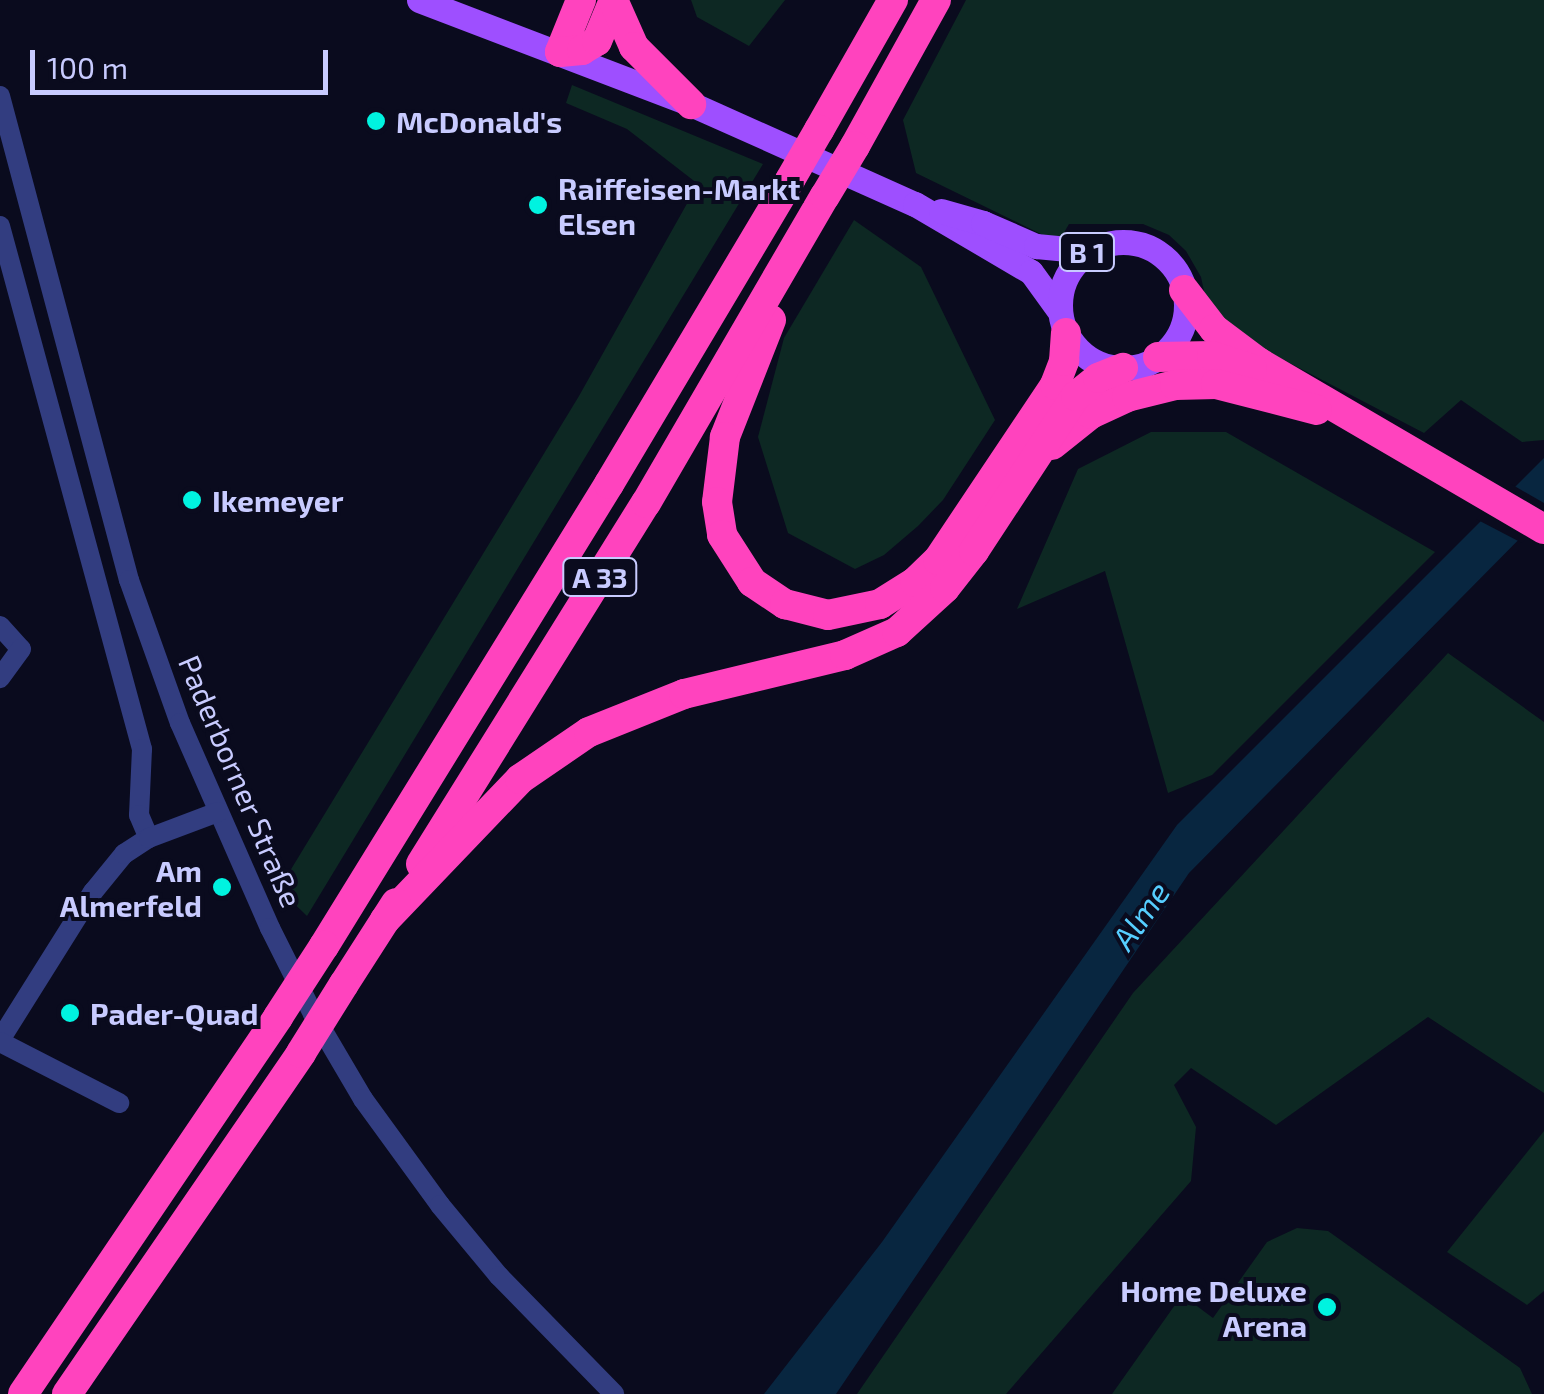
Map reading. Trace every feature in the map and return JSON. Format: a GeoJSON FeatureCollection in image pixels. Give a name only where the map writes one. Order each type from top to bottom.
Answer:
{"type":"FeatureCollection","features":[{"type":"Feature","properties":{"kind":"highway"},"geometry":{"type":"LineString","coordinates":[[581,0],[560,52],[582,50],[597,42],[614,1]]}},
{"type":"Feature","properties":{"kind":"highway","name":"A 33"},"geometry":{"type":"LineString","coordinates":[[23,1394],[324,946],[551,581],[893,0]]}},
{"type":"Feature","properties":{"kind":"highway","name":"A 33"},"geometry":{"type":"LineString","coordinates":[[68,1394],[300,1053],[646,503],[936,0]]}},
{"type":"Feature","properties":{"kind":"highway"},"geometry":{"type":"LineString","coordinates":[[614,1],[634,47],[691,104]]}},
{"type":"Feature","properties":{"kind":"highway"},"geometry":{"type":"LineString","coordinates":[[806,229],[725,437],[717,502],[722,535],[737,565],[770,595],[800,610],[840,616],[868,608],[903,590],[938,560],[1055,385],[1064,361],[1063,322]]}},
{"type":"Feature","properties":{"kind":"highway","name":"B 1"},"geometry":{"type":"LineString","coordinates":[[1184,290],[1214,330],[1297,386],[1544,529]]}},
{"type":"Feature","properties":{"kind":"highway","name":"B 1"},"geometry":{"type":"LineString","coordinates":[[1158,358],[1212,356],[1297,386]]}},
{"type":"Feature","properties":{"kind":"highway"},"geometry":{"type":"LineString","coordinates":[[385,920],[520,780],[589,732],[684,694],[845,655],[897,632],[954,576],[1076,396],[1098,378],[1123,368]]}},
{"type":"Feature","properties":{"kind":"highway"},"geometry":{"type":"LineString","coordinates":[[1032,464],[1092,414],[1127,397],[1175,386],[1216,384],[1356,421]]}},
{"type":"Feature","properties":{"kind":"main road"},"geometry":{"type":"LineString","coordinates":[[419,0],[560,52]]}},
{"type":"Feature","properties":{"kind":"main road","name":"B 1"},"geometry":{"type":"LineString","coordinates":[[560,52],[691,104],[915,204],[1030,272],[1088,358],[1123,368],[1158,358]]}},
{"type":"Feature","properties":{"kind":"main road","name":"B 1"},"geometry":{"type":"LineString","coordinates":[[915,204],[983,223],[1036,246],[1089,251],[1119,242],[1150,247],[1174,267],[1184,290]]}},
{"type":"Feature","properties":{"kind":"main road","name":"B 1"},"geometry":{"type":"LineString","coordinates":[[1063,322],[1064,280],[1089,251]]}},
{"type":"Feature","properties":{"kind":"main road"},"geometry":{"type":"LineString","coordinates":[[1158,358],[1183,326],[1184,290]]}},
{"type":"Feature","properties":{"kind":"street","name":"Paderborner Straße"},"geometry":{"type":"LineString","coordinates":[[0,96],[129,580],[218,812],[312,1014],[363,1098],[440,1205],[499,1276],[614,1394]]}},
{"type":"Feature","properties":{"kind":"street"},"geometry":{"type":"LineString","coordinates":[[0,226],[142,749],[139,815],[149,838]]}},
{"type":"Feature","properties":{"kind":"street"},"geometry":{"type":"LineString","coordinates":[[0,626],[21,649],[0,678]]}},
{"type":"Feature","properties":{"kind":"street"},"geometry":{"type":"LineString","coordinates":[[120,1103],[0,1041],[92,892],[124,854],[149,838],[218,812]]}},
{"type":"Feature","properties":{"kind":"green space"},"geometry":{"type":"Polygon","coordinates":[[[691,0],[785,0],[749,46],[697,17],[691,0]]]}},
{"type":"Feature","properties":{"kind":"green space"},"geometry":{"type":"Polygon","coordinates":[[[966,0],[1544,0],[1544,440],[1522,442],[1461,400],[1424,433],[1257,346],[1207,305],[1201,277],[1186,251],[1169,235],[1143,224],[1069,224],[1062,236],[1045,236],[916,173],[903,120],[966,0]]]}},
{"type":"Feature","properties":{"kind":"green space"},"geometry":{"type":"Polygon","coordinates":[[[572,85],[763,164],[307,916],[279,889],[579,396],[698,184],[627,129],[566,103],[572,85]]]}},
{"type":"Feature","properties":{"kind":"green space"},"geometry":{"type":"Polygon","coordinates":[[[854,220],[921,267],[995,420],[943,500],[884,555],[855,569],[788,533],[758,437],[784,338],[854,220]]]}},
{"type":"Feature","properties":{"kind":"green space"},"geometry":{"type":"Polygon","coordinates":[[[1151,432],[1226,432],[1435,552],[1212,775],[1168,793],[1105,571],[1017,609],[1078,469],[1151,432]]]}},
{"type":"Feature","properties":{"kind":"green space"},"geometry":{"type":"Polygon","coordinates":[[[1448,653],[1544,722],[1544,1093],[1428,1017],[1276,1125],[1191,1068],[1174,1085],[1196,1127],[1191,1181],[1006,1394],[857,1394],[1133,993],[1448,653]]]}},
{"type":"Feature","properties":{"kind":"green space"},"geometry":{"type":"Polygon","coordinates":[[[1544,1131],[1544,1291],[1527,1305],[1447,1252],[1544,1131]]]}},
{"type":"Feature","properties":{"kind":"green space","name":"Home Deluxe Arena"},"geometry":{"type":"Polygon","coordinates":[[[1297,1228],[1328,1231],[1520,1368],[1532,1394],[1112,1394],[1182,1295],[1213,1318],[1267,1242],[1297,1228]]]}},
{"type":"Feature","properties":{"kind":"water","name":"Alme"},"geometry":{"type":"Polygon","coordinates":[[[1544,458],[1544,514],[1189,873],[836,1394],[764,1394],[882,1242],[1177,825],[1544,458]]]}},
{"type":"Feature","properties":{"kind":"pier"},"geometry":{"type":"Polygon","coordinates":[[[1511,484],[1544,503],[1544,521],[1522,543],[1476,519],[1511,484]]]}},
{"type":"Feature","properties":{"kind":"place","name":"McDonald's"},"geometry":{"type":"Point","coordinates":[376,121]}},
{"type":"Feature","properties":{"kind":"place","name":"Raiffeisen-Markt Elsen"},"geometry":{"type":"Point","coordinates":[538,205]}},
{"type":"Feature","properties":{"kind":"place","name":"Ikemeyer"},"geometry":{"type":"Point","coordinates":[192,500]}},
{"type":"Feature","properties":{"kind":"place","name":"Am Almerfeld"},"geometry":{"type":"Point","coordinates":[222,887]}},
{"type":"Feature","properties":{"kind":"place","name":"Pader-Quad"},"geometry":{"type":"Point","coordinates":[70,1013]}},
{"type":"Feature","properties":{"kind":"place","name":"Home Deluxe Arena"},"geometry":{"type":"Point","coordinates":[1327,1307]}}]}
